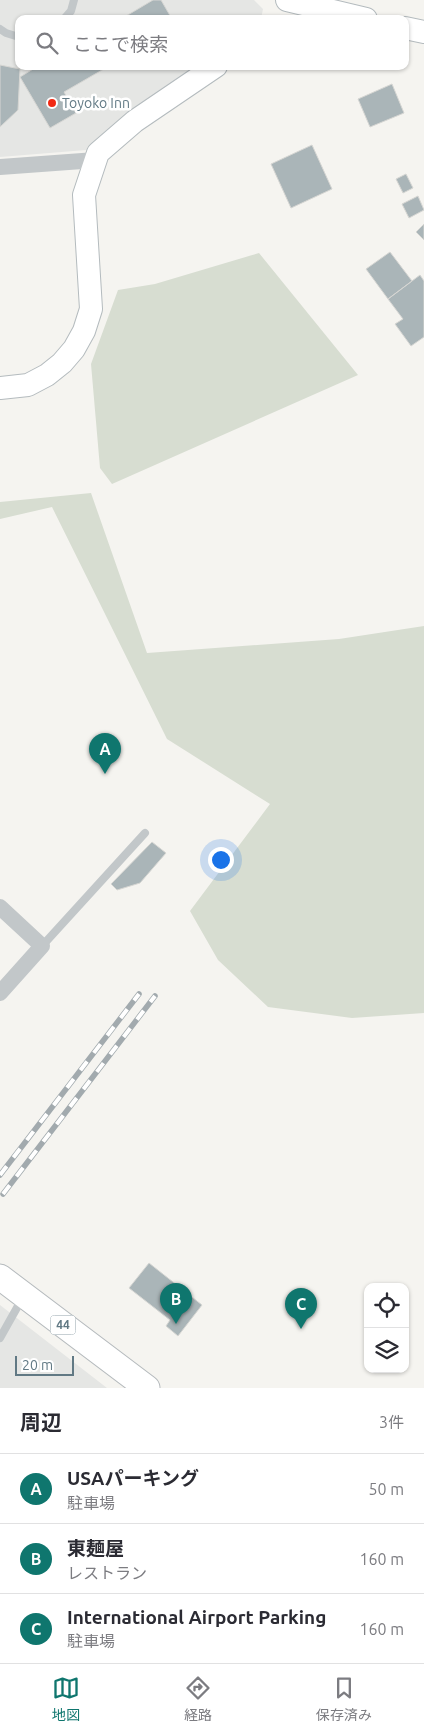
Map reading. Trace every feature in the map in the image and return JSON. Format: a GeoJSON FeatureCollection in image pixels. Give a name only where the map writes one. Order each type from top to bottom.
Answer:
{"type":"FeatureCollection","features":[{"type":"Feature","properties":{"kind":"main road","name":"44"},"geometry":{"type":"LineString","coordinates":[[0,1277],[147,1388]]}},
{"type":"Feature","properties":{"kind":"street"},"geometry":{"type":"LineString","coordinates":[[283,15],[288,0],[350,15]]}},
{"type":"Feature","properties":{"kind":"street"},"geometry":{"type":"LineString","coordinates":[[409,29],[424,32]]}},
{"type":"Feature","properties":{"kind":"street"},"geometry":{"type":"LineString","coordinates":[[0,388],[28,385],[47,375],[62,363],[74,349],[84,331],[91,309],[84,195],[98,153],[135,121],[210,70]]}},
{"type":"Feature","properties":{"kind":"street"},"geometry":{"type":"LineString","coordinates":[[0,167],[96,160]]}},
{"type":"Feature","properties":{"kind":"street"},"geometry":{"type":"LineString","coordinates":[[0,907],[42,946],[0,993]]}},
{"type":"Feature","properties":{"kind":"lane"},"geometry":{"type":"LineString","coordinates":[[68,15],[71,11],[74,0]]}},
{"type":"Feature","properties":{"kind":"lane"},"geometry":{"type":"LineString","coordinates":[[0,29],[15,36]]}},
{"type":"Feature","properties":{"kind":"lane"},"geometry":{"type":"LineString","coordinates":[[42,946],[145,833]]}},
{"type":"Feature","properties":{"kind":"lane"},"geometry":{"type":"LineString","coordinates":[[0,1338],[24,1295]]}},
{"type":"Feature","properties":{"kind":"shaded area","name":"Toyoko Inn"},"geometry":{"type":"Polygon","coordinates":[[[0,0],[254,0],[263,9],[262,15],[15,15],[15,70],[197,70],[86,150],[0,157],[0,0]]]}},
{"type":"Feature","properties":{"kind":"shaded area"},"geometry":{"type":"Polygon","coordinates":[[[259,253],[358,375],[112,484],[100,468],[91,364],[118,290],[155,284],[259,253]]]}},
{"type":"Feature","properties":{"kind":"shaded area"},"geometry":{"type":"Polygon","coordinates":[[[91,493],[147,653],[339,639],[424,626],[424,1013],[352,1018],[268,1007],[218,960],[190,911],[270,804],[167,739],[52,507],[0,519],[0,502],[91,493]]]}},
{"type":"Feature","properties":{"kind":"shaded area"},"geometry":{"type":"Polygon","coordinates":[[[0,1305],[107,1388],[0,1388],[0,1305]]]}},
{"type":"Feature","properties":{"kind":"building"},"geometry":{"type":"Polygon","coordinates":[[[153,0],[161,0],[170,15],[128,15],[153,0]]]}},
{"type":"Feature","properties":{"kind":"building"},"geometry":{"type":"Polygon","coordinates":[[[0,65],[20,70],[18,110],[0,127],[0,65]]]}},
{"type":"Feature","properties":{"kind":"building","name":"Toyoko Inn"},"geometry":{"type":"Polygon","coordinates":[[[31,70],[102,70],[64,92],[76,113],[50,128],[20,77],[31,70]]]}},
{"type":"Feature","properties":{"kind":"building"},"geometry":{"type":"Polygon","coordinates":[[[392,84],[404,113],[370,127],[358,99],[392,84]]]}},
{"type":"Feature","properties":{"kind":"building"},"geometry":{"type":"Polygon","coordinates":[[[312,145],[332,189],[291,208],[271,164],[312,145]]]}},
{"type":"Feature","properties":{"kind":"building"},"geometry":{"type":"Polygon","coordinates":[[[406,174],[413,188],[403,193],[396,179],[406,174]]]}},
{"type":"Feature","properties":{"kind":"building"},"geometry":{"type":"Polygon","coordinates":[[[418,196],[424,210],[409,218],[402,204],[418,196]]]}},
{"type":"Feature","properties":{"kind":"building"},"geometry":{"type":"Polygon","coordinates":[[[424,224],[424,240],[416,232],[424,224]]]}},
{"type":"Feature","properties":{"kind":"building"},"geometry":{"type":"Polygon","coordinates":[[[390,252],[412,281],[388,299],[366,269],[390,252]]]}},
{"type":"Feature","properties":{"kind":"building"},"geometry":{"type":"Polygon","coordinates":[[[420,275],[424,281],[424,337],[411,346],[395,324],[403,319],[388,299],[420,275]]]}},
{"type":"Feature","properties":{"kind":"building"},"geometry":{"type":"Polygon","coordinates":[[[152,842],[166,853],[140,883],[117,890],[111,884],[152,842]]]}},
{"type":"Feature","properties":{"kind":"building"},"geometry":{"type":"Polygon","coordinates":[[[149,1263],[202,1305],[178,1336],[166,1326],[170,1320],[129,1288],[149,1263]]]}},
{"type":"Feature","properties":{"kind":"railway"},"geometry":{"type":"LineString","coordinates":[[0,1175],[139,994]]}},
{"type":"Feature","properties":{"kind":"railway"},"geometry":{"type":"LineString","coordinates":[[3,1194],[155,996]]}},
{"type":"Feature","properties":{"kind":"place","name":"Toyoko Inn"},"geometry":{"type":"Point","coordinates":[52,103]}},
{"type":"Feature","properties":{"kind":"place","name":"USAパーキング"},"geometry":{"type":"Point","coordinates":[105,774]}},
{"type":"Feature","properties":{"kind":"place","name":"東麺屋"},"geometry":{"type":"Point","coordinates":[176,1324]}},
{"type":"Feature","properties":{"kind":"place","name":"International Airport Parking"},"geometry":{"type":"Point","coordinates":[301,1329]}}]}
